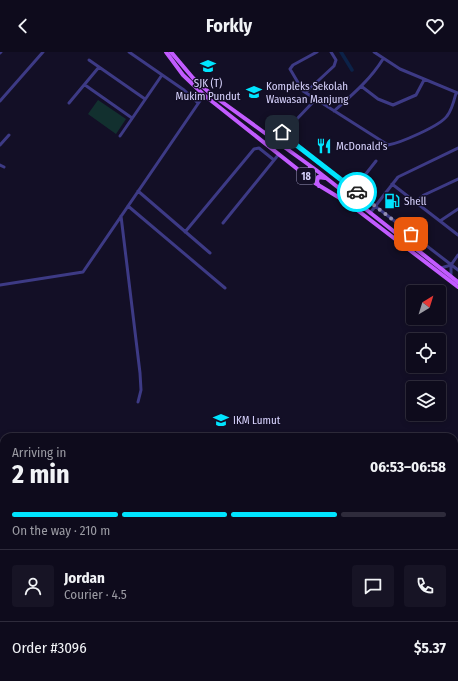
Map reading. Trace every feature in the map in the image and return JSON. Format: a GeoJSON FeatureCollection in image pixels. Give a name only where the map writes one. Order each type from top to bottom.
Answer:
{"type":"FeatureCollection","features":[{"type":"Feature","properties":{"kind":"main road","name":"18"},"geometry":{"type":"LineString","coordinates":[[166,52],[183,75],[204,95],[304,175],[348,203],[458,287]]}},
{"type":"Feature","properties":{"kind":"main road","name":"18"},"geometry":{"type":"LineString","coordinates":[[172,52],[193,78],[211,94],[309,165],[458,282]]}},
{"type":"Feature","properties":{"kind":"main road"},"geometry":{"type":"LineString","coordinates":[[304,175],[311,174],[312,170],[309,165]]}},
{"type":"Feature","properties":{"kind":"main road"},"geometry":{"type":"LineString","coordinates":[[320,186],[317,182],[318,177],[326,178]]}},
{"type":"Feature","properties":{"kind":"street"},"geometry":{"type":"LineString","coordinates":[[0,101],[43,52]]}},
{"type":"Feature","properties":{"kind":"street"},"geometry":{"type":"LineString","coordinates":[[129,52],[190,95],[198,103]]}},
{"type":"Feature","properties":{"kind":"street"},"geometry":{"type":"LineString","coordinates":[[317,52],[293,65],[290,69],[300,88],[382,143],[394,144],[443,121],[452,108],[457,93],[424,80],[383,59],[374,52]]}},
{"type":"Feature","properties":{"kind":"street"},"geometry":{"type":"LineString","coordinates":[[306,92],[334,66],[336,60],[331,52]]}},
{"type":"Feature","properties":{"kind":"street"},"geometry":{"type":"LineString","coordinates":[[334,111],[362,86],[376,71],[383,59]]}},
{"type":"Feature","properties":{"kind":"street"},"geometry":{"type":"LineString","coordinates":[[89,60],[145,99]]}},
{"type":"Feature","properties":{"kind":"street"},"geometry":{"type":"LineString","coordinates":[[69,103],[99,67]]}},
{"type":"Feature","properties":{"kind":"street"},"geometry":{"type":"LineString","coordinates":[[120,136],[162,75]]}},
{"type":"Feature","properties":{"kind":"street"},"geometry":{"type":"LineString","coordinates":[[362,86],[378,99],[393,105],[416,95],[424,80]]}},
{"type":"Feature","properties":{"kind":"street"},"geometry":{"type":"LineString","coordinates":[[85,85],[132,118]]}},
{"type":"Feature","properties":{"kind":"street"},"geometry":{"type":"LineString","coordinates":[[0,285],[81,273],[204,95]]}},
{"type":"Feature","properties":{"kind":"street"},"geometry":{"type":"LineString","coordinates":[[276,142],[283,134],[283,130],[294,122],[316,99]]}},
{"type":"Feature","properties":{"kind":"street"},"geometry":{"type":"LineString","coordinates":[[283,134],[458,270]]}},
{"type":"Feature","properties":{"kind":"street"},"geometry":{"type":"LineString","coordinates":[[0,146],[9,135]]}},
{"type":"Feature","properties":{"kind":"street"},"geometry":{"type":"LineString","coordinates":[[185,232],[254,149],[258,148],[274,160]]}},
{"type":"Feature","properties":{"kind":"street"},"geometry":{"type":"LineString","coordinates":[[370,214],[392,184],[403,174],[458,148]]}},
{"type":"Feature","properties":{"kind":"street"},"geometry":{"type":"LineString","coordinates":[[223,223],[279,154]]}},
{"type":"Feature","properties":{"kind":"street"},"geometry":{"type":"LineString","coordinates":[[354,190],[376,161]]}},
{"type":"Feature","properties":{"kind":"street"},"geometry":{"type":"LineString","coordinates":[[0,165],[4,167]]}},
{"type":"Feature","properties":{"kind":"street"},"geometry":{"type":"LineString","coordinates":[[416,202],[424,195],[458,179]]}},
{"type":"Feature","properties":{"kind":"street"},"geometry":{"type":"LineString","coordinates":[[392,184],[458,235]]}},
{"type":"Feature","properties":{"kind":"street"},"geometry":{"type":"LineString","coordinates":[[138,191],[210,253]]}},
{"type":"Feature","properties":{"kind":"street"},"geometry":{"type":"LineString","coordinates":[[128,206],[225,288]]}},
{"type":"Feature","properties":{"kind":"street"},"geometry":{"type":"LineString","coordinates":[[440,221],[458,209]]}},
{"type":"Feature","properties":{"kind":"street"},"geometry":{"type":"LineString","coordinates":[[121,216],[140,373],[141,390],[138,402]]}},
{"type":"Feature","properties":{"kind":"street"},"geometry":{"type":"LineString","coordinates":[[451,276],[451,265],[458,255]]}},
{"type":"Feature","properties":{"kind":"street"},"geometry":{"type":"LineString","coordinates":[[441,268],[451,265]]}},
{"type":"Feature","properties":{"kind":"green space"},"geometry":{"type":"Polygon","coordinates":[[[98,100],[126,119],[116,134],[88,114],[98,100]]]}},
{"type":"Feature","properties":{"kind":"waterway"},"geometry":{"type":"LineString","coordinates":[[341,52],[352,70]]}},
{"type":"Feature","properties":{"kind":"way so far"},"geometry":{"type":"LineString","coordinates":[[357,192],[411,234]]}},
{"type":"Feature","properties":{"kind":"place","name":"SJK (T) Mukim Pundut"},"geometry":{"type":"Point","coordinates":[208,66]}},
{"type":"Feature","properties":{"kind":"place","name":"Kompleks Sekolah Wawasan Manjung"},"geometry":{"type":"Point","coordinates":[254,92]}},
{"type":"Feature","properties":{"kind":"place","name":"McDonald's"},"geometry":{"type":"Point","coordinates":[324,146]}},
{"type":"Feature","properties":{"kind":"place","name":"Shell"},"geometry":{"type":"Point","coordinates":[392,201]}},
{"type":"Feature","properties":{"kind":"place","name":"IKM Lumut"},"geometry":{"type":"Point","coordinates":[221,420]}},
{"type":"Feature","properties":{"kind":"route"},"geometry":{"type":"LineString","coordinates":[[282,132],[286,137],[357,192]]}}]}
